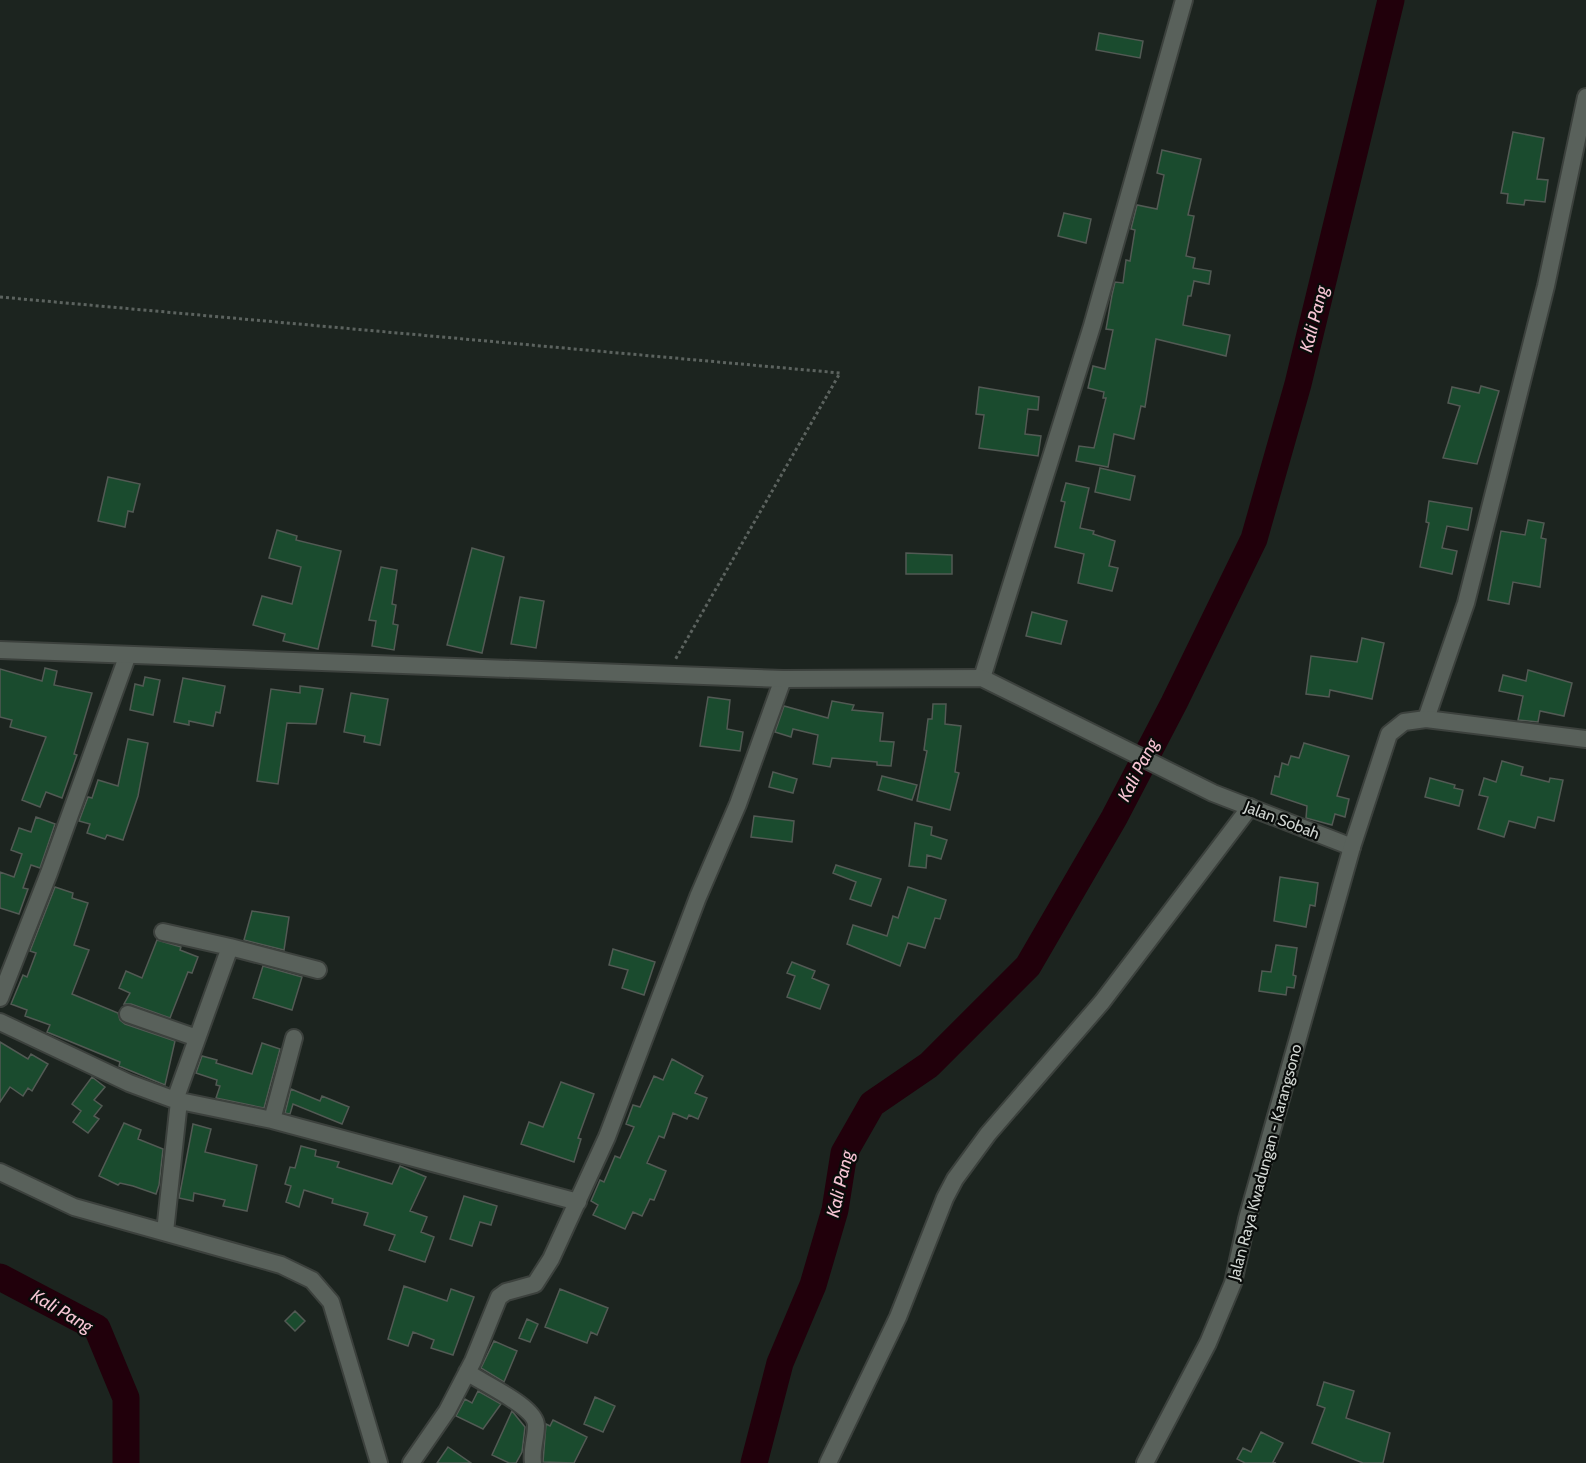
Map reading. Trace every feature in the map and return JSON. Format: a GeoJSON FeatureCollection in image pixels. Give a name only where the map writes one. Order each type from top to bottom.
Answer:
{"type":"FeatureCollection","features":[{"type":"Feature","properties":{"kind":"street"},"geometry":{"type":"LineString","coordinates":[[0,650],[127,657],[666,676],[783,679],[982,678],[1092,326],[1184,0]]}},
{"type":"Feature","properties":{"kind":"street"},"geometry":{"type":"LineString","coordinates":[[1586,97],[1546,286],[1466,603],[1426,719],[1586,739]]}},
{"type":"Feature","properties":{"kind":"street"},"geometry":{"type":"LineString","coordinates":[[0,998],[57,876],[127,657]]}},
{"type":"Feature","properties":{"kind":"street","name":"Jalan Sobah"},"geometry":{"type":"LineString","coordinates":[[982,678],[1213,793],[1352,847]]}},
{"type":"Feature","properties":{"kind":"street"},"geometry":{"type":"LineString","coordinates":[[411,1463],[447,1411],[467,1372],[499,1297],[506,1292],[535,1284],[551,1259],[607,1137],[698,897],[738,804],[783,679]]}},
{"type":"Feature","properties":{"kind":"street","name":"Jalan Raya Kwadungan - Karangsono"},"geometry":{"type":"LineString","coordinates":[[1145,1463],[1208,1343],[1233,1283],[1247,1220],[1352,847],[1389,734],[1404,722],[1426,719]]}},
{"type":"Feature","properties":{"kind":"street"},"geometry":{"type":"LineString","coordinates":[[828,1463],[898,1317],[945,1198],[955,1179],[988,1134],[1102,1002],[1250,807]]}},
{"type":"Feature","properties":{"kind":"street"},"geometry":{"type":"LineString","coordinates":[[163,932],[318,970]]}},
{"type":"Feature","properties":{"kind":"street"},"geometry":{"type":"LineString","coordinates":[[165,1232],[177,1101],[230,948]]}},
{"type":"Feature","properties":{"kind":"street"},"geometry":{"type":"LineString","coordinates":[[128,1014],[197,1038]]}},
{"type":"Feature","properties":{"kind":"street"},"geometry":{"type":"LineString","coordinates":[[0,1022],[129,1083],[177,1101],[272,1120],[578,1202]]}},
{"type":"Feature","properties":{"kind":"street"},"geometry":{"type":"LineString","coordinates":[[272,1120],[294,1038]]}},
{"type":"Feature","properties":{"kind":"street"},"geometry":{"type":"LineString","coordinates":[[0,1173],[74,1207],[281,1266],[312,1280],[331,1302],[379,1463]]}},
{"type":"Feature","properties":{"kind":"street"},"geometry":{"type":"LineString","coordinates":[[467,1372],[531,1412],[536,1425],[532,1451],[533,1463]]}},
{"type":"Feature","properties":{"kind":"path"},"geometry":{"type":"LineString","coordinates":[[0,297],[840,373],[666,676]]}},
{"type":"Feature","properties":{"kind":"building"},"geometry":{"type":"Polygon","coordinates":[[[1099,33],[1143,41],[1140,58],[1096,50],[1099,33]]]}},
{"type":"Feature","properties":{"kind":"building"},"geometry":{"type":"Polygon","coordinates":[[[1513,132],[1544,138],[1537,179],[1548,180],[1545,202],[1525,200],[1524,205],[1507,203],[1508,194],[1501,193],[1513,132]]]}},
{"type":"Feature","properties":{"kind":"building"},"geometry":{"type":"Polygon","coordinates":[[[1162,150],[1201,159],[1188,215],[1194,216],[1186,256],[1195,258],[1193,268],[1211,271],[1209,284],[1194,281],[1191,296],[1188,296],[1183,325],[1230,335],[1226,356],[1156,339],[1145,407],[1141,406],[1134,439],[1114,434],[1108,467],[1076,461],[1079,446],[1094,448],[1106,398],[1103,398],[1104,392],[1088,388],[1093,366],[1105,369],[1113,330],[1106,329],[1112,295],[1115,282],[1123,283],[1126,260],[1130,261],[1135,230],[1131,229],[1137,205],[1157,209],[1164,175],[1157,173],[1162,150]]]}},
{"type":"Feature","properties":{"kind":"building"},"geometry":{"type":"Polygon","coordinates":[[[1064,213],[1091,219],[1086,243],[1058,236],[1064,213]]]}},
{"type":"Feature","properties":{"kind":"building"},"geometry":{"type":"Polygon","coordinates":[[[1481,386],[1499,391],[1477,464],[1443,458],[1460,406],[1448,403],[1452,387],[1479,393],[1481,386]]]}},
{"type":"Feature","properties":{"kind":"building"},"geometry":{"type":"Polygon","coordinates":[[[979,387],[1039,397],[1038,410],[1028,409],[1025,434],[1041,436],[1038,456],[979,448],[984,415],[976,414],[979,387]]]}},
{"type":"Feature","properties":{"kind":"building"},"geometry":{"type":"Polygon","coordinates":[[[1100,468],[1135,476],[1130,500],[1095,492],[1100,468]]]}},
{"type":"Feature","properties":{"kind":"building"},"geometry":{"type":"Polygon","coordinates":[[[108,477],[140,484],[133,512],[128,511],[125,527],[98,521],[108,477]]]}},
{"type":"Feature","properties":{"kind":"building"},"geometry":{"type":"Polygon","coordinates":[[[1066,483],[1089,488],[1080,528],[1094,531],[1093,534],[1115,541],[1109,566],[1118,568],[1112,591],[1078,583],[1084,554],[1055,547],[1065,502],[1061,501],[1066,483]]]}},
{"type":"Feature","properties":{"kind":"building"},"geometry":{"type":"Polygon","coordinates":[[[1429,501],[1472,508],[1468,530],[1447,526],[1442,548],[1457,551],[1452,574],[1420,567],[1429,523],[1426,522],[1429,501]]]}},
{"type":"Feature","properties":{"kind":"building"},"geometry":{"type":"Polygon","coordinates":[[[1528,520],[1544,523],[1541,538],[1546,539],[1540,587],[1513,582],[1509,604],[1488,600],[1501,531],[1525,535],[1528,520]]]}},
{"type":"Feature","properties":{"kind":"building"},"geometry":{"type":"Polygon","coordinates":[[[277,530],[297,536],[296,540],[341,551],[318,649],[283,641],[285,634],[253,625],[262,596],[292,604],[301,567],[269,558],[277,530]]]}},
{"type":"Feature","properties":{"kind":"building"},"geometry":{"type":"Polygon","coordinates":[[[472,548],[504,557],[482,653],[447,645],[472,548]]]}},
{"type":"Feature","properties":{"kind":"building"},"geometry":{"type":"Polygon","coordinates":[[[906,553],[952,555],[952,574],[906,574],[906,553]]]}},
{"type":"Feature","properties":{"kind":"building"},"geometry":{"type":"Polygon","coordinates":[[[381,567],[397,570],[392,604],[396,605],[393,624],[398,625],[394,650],[372,646],[376,621],[369,620],[381,567]]]}},
{"type":"Feature","properties":{"kind":"building"},"geometry":{"type":"Polygon","coordinates":[[[520,597],[544,601],[536,648],[511,644],[520,597]]]}},
{"type":"Feature","properties":{"kind":"building"},"geometry":{"type":"Polygon","coordinates":[[[1032,612],[1067,621],[1061,644],[1026,636],[1032,612]]]}},
{"type":"Feature","properties":{"kind":"building"},"geometry":{"type":"Polygon","coordinates":[[[1362,638],[1384,643],[1372,699],[1330,690],[1329,697],[1306,694],[1311,656],[1357,662],[1362,638]]]}},
{"type":"Feature","properties":{"kind":"building"},"geometry":{"type":"Polygon","coordinates":[[[45,668],[57,671],[54,685],[92,693],[74,754],[77,755],[62,798],[46,792],[40,807],[22,800],[46,737],[10,727],[12,720],[0,717],[0,669],[42,681],[45,668]]]}},
{"type":"Feature","properties":{"kind":"building"},"geometry":{"type":"Polygon","coordinates":[[[1528,670],[1572,683],[1564,716],[1540,711],[1538,722],[1518,720],[1523,696],[1499,691],[1503,675],[1526,681],[1528,670]]]}},
{"type":"Feature","properties":{"kind":"building"},"geometry":{"type":"Polygon","coordinates":[[[145,677],[160,680],[153,715],[130,710],[135,684],[143,686],[145,677]]]}},
{"type":"Feature","properties":{"kind":"building"},"geometry":{"type":"Polygon","coordinates":[[[183,678],[225,686],[220,713],[216,712],[213,726],[189,721],[189,725],[174,722],[183,678]]]}},
{"type":"Feature","properties":{"kind":"building"},"geometry":{"type":"Polygon","coordinates":[[[300,686],[323,689],[316,724],[287,723],[278,784],[257,781],[271,689],[300,693],[300,686]]]}},
{"type":"Feature","properties":{"kind":"building"},"geometry":{"type":"Polygon","coordinates":[[[351,693],[388,699],[380,745],[364,742],[365,736],[344,732],[351,693]]]}},
{"type":"Feature","properties":{"kind":"building"},"geometry":{"type":"Polygon","coordinates":[[[708,697],[730,700],[727,729],[743,732],[740,751],[700,746],[708,697]]]}},
{"type":"Feature","properties":{"kind":"building"},"geometry":{"type":"Polygon","coordinates":[[[832,701],[854,705],[852,710],[883,713],[880,741],[894,742],[891,766],[877,765],[877,762],[832,758],[830,767],[813,764],[818,735],[793,729],[791,737],[775,732],[784,706],[828,718],[832,701]]]}},
{"type":"Feature","properties":{"kind":"building"},"geometry":{"type":"Polygon","coordinates":[[[933,704],[946,704],[945,724],[961,726],[955,772],[959,773],[950,810],[917,801],[927,751],[924,750],[928,719],[932,719],[933,704]]]}},
{"type":"Feature","properties":{"kind":"building"},"geometry":{"type":"Polygon","coordinates":[[[128,739],[148,743],[138,796],[123,840],[107,835],[105,839],[87,833],[90,824],[79,821],[88,797],[92,798],[98,780],[118,786],[128,739]]]}},
{"type":"Feature","properties":{"kind":"building"},"geometry":{"type":"Polygon","coordinates":[[[1304,743],[1349,756],[1337,796],[1349,799],[1345,817],[1335,814],[1332,825],[1306,818],[1307,806],[1271,794],[1275,776],[1279,777],[1282,763],[1288,765],[1291,756],[1299,758],[1304,743]]]}},
{"type":"Feature","properties":{"kind":"building"},"geometry":{"type":"Polygon","coordinates":[[[1502,761],[1523,767],[1521,775],[1549,782],[1550,778],[1563,780],[1554,821],[1538,817],[1535,828],[1509,821],[1504,837],[1478,829],[1488,797],[1479,795],[1484,778],[1496,782],[1502,761]]]}},
{"type":"Feature","properties":{"kind":"building"},"geometry":{"type":"Polygon","coordinates":[[[773,772],[797,779],[793,793],[769,787],[773,772]]]}},
{"type":"Feature","properties":{"kind":"building"},"geometry":{"type":"Polygon","coordinates":[[[882,776],[917,785],[912,800],[878,790],[882,776]]]}},
{"type":"Feature","properties":{"kind":"building"},"geometry":{"type":"Polygon","coordinates":[[[1430,778],[1455,785],[1454,788],[1463,790],[1459,806],[1425,797],[1430,778]]]}},
{"type":"Feature","properties":{"kind":"building"},"geometry":{"type":"Polygon","coordinates":[[[754,816],[794,821],[792,842],[751,837],[754,816]]]}},
{"type":"Feature","properties":{"kind":"building"},"geometry":{"type":"Polygon","coordinates":[[[36,817],[55,824],[40,868],[31,865],[23,888],[28,889],[19,914],[0,908],[0,872],[14,877],[22,854],[11,850],[19,828],[31,832],[36,817]]]}},
{"type":"Feature","properties":{"kind":"building"},"geometry":{"type":"Polygon","coordinates":[[[915,823],[932,827],[931,835],[947,840],[941,859],[927,855],[926,868],[909,866],[915,823]]]}},
{"type":"Feature","properties":{"kind":"building"},"geometry":{"type":"Polygon","coordinates":[[[836,865],[881,879],[871,906],[850,899],[856,882],[833,873],[836,865]]]}},
{"type":"Feature","properties":{"kind":"building"},"geometry":{"type":"Polygon","coordinates":[[[1280,877],[1318,883],[1315,906],[1310,905],[1306,927],[1274,921],[1280,877]]]}},
{"type":"Feature","properties":{"kind":"building"},"geometry":{"type":"Polygon","coordinates":[[[55,887],[73,893],[72,898],[88,903],[74,945],[89,950],[72,994],[118,1013],[120,1020],[125,1024],[175,1041],[165,1085],[119,1066],[120,1062],[47,1032],[50,1025],[25,1016],[27,1010],[11,1004],[23,975],[27,977],[36,953],[30,951],[55,887]]]}},
{"type":"Feature","properties":{"kind":"building"},"geometry":{"type":"Polygon","coordinates":[[[908,887],[946,900],[940,919],[935,918],[925,948],[908,943],[900,966],[847,944],[853,925],[887,936],[893,916],[898,918],[908,887]]]}},
{"type":"Feature","properties":{"kind":"building"},"geometry":{"type":"Polygon","coordinates":[[[252,911],[289,917],[284,950],[244,940],[252,911]]]}},
{"type":"Feature","properties":{"kind":"building"},"geometry":{"type":"Polygon","coordinates":[[[157,940],[181,947],[180,950],[198,957],[192,973],[188,972],[170,1018],[131,1004],[124,1004],[130,993],[119,988],[126,971],[142,978],[157,940]]]}},
{"type":"Feature","properties":{"kind":"building"},"geometry":{"type":"Polygon","coordinates":[[[1276,945],[1297,948],[1293,975],[1296,976],[1294,988],[1287,987],[1286,995],[1259,991],[1262,971],[1271,972],[1276,945]]]}},
{"type":"Feature","properties":{"kind":"building"},"geometry":{"type":"Polygon","coordinates":[[[613,949],[655,962],[644,995],[622,988],[628,970],[609,965],[613,949]]]}},
{"type":"Feature","properties":{"kind":"building"},"geometry":{"type":"Polygon","coordinates":[[[792,962],[815,971],[812,978],[829,985],[820,1009],[787,997],[795,976],[787,973],[792,962]]]}},
{"type":"Feature","properties":{"kind":"building"},"geometry":{"type":"Polygon","coordinates":[[[263,966],[302,977],[292,1010],[253,998],[263,966]]]}},
{"type":"Feature","properties":{"kind":"building"},"geometry":{"type":"Polygon","coordinates":[[[0,1042],[28,1059],[31,1054],[48,1064],[32,1091],[28,1088],[23,1096],[10,1087],[0,1102],[0,1042]]]}},
{"type":"Feature","properties":{"kind":"building"},"geometry":{"type":"Polygon","coordinates":[[[262,1043],[280,1049],[264,1108],[216,1098],[220,1086],[216,1085],[217,1080],[196,1073],[202,1056],[217,1060],[216,1063],[252,1074],[262,1043]]]}},
{"type":"Feature","properties":{"kind":"building"},"geometry":{"type":"Polygon","coordinates":[[[672,1059],[703,1076],[695,1093],[707,1098],[698,1119],[689,1115],[687,1119],[673,1113],[664,1138],[659,1136],[647,1163],[666,1171],[654,1200],[650,1199],[642,1216],[633,1212],[625,1229],[593,1215],[598,1205],[591,1201],[600,1180],[604,1182],[615,1156],[620,1158],[634,1127],[626,1124],[633,1105],[640,1107],[654,1076],[663,1080],[672,1059]]]}},
{"type":"Feature","properties":{"kind":"building"},"geometry":{"type":"Polygon","coordinates":[[[92,1077],[105,1087],[94,1100],[102,1106],[94,1116],[99,1119],[88,1133],[73,1122],[81,1111],[72,1104],[92,1077]]]}},
{"type":"Feature","properties":{"kind":"building"},"geometry":{"type":"Polygon","coordinates":[[[561,1082],[594,1094],[578,1138],[581,1139],[574,1162],[521,1144],[529,1122],[543,1127],[561,1082]]]}},
{"type":"Feature","properties":{"kind":"building"},"geometry":{"type":"Polygon","coordinates":[[[291,1089],[320,1101],[322,1096],[349,1107],[342,1124],[293,1104],[290,1114],[285,1113],[291,1089]]]}},
{"type":"Feature","properties":{"kind":"building"},"geometry":{"type":"Polygon","coordinates":[[[124,1123],[141,1130],[138,1139],[163,1149],[156,1194],[133,1186],[120,1183],[118,1185],[99,1176],[124,1123]]]}},
{"type":"Feature","properties":{"kind":"building"},"geometry":{"type":"Polygon","coordinates":[[[193,1124],[211,1129],[205,1152],[257,1165],[247,1211],[223,1206],[225,1200],[194,1193],[193,1201],[179,1198],[193,1124]]]}},
{"type":"Feature","properties":{"kind":"building"},"geometry":{"type":"Polygon","coordinates":[[[301,1146],[316,1150],[315,1156],[339,1162],[337,1167],[392,1184],[400,1166],[426,1177],[410,1211],[427,1217],[421,1232],[434,1237],[425,1262],[389,1250],[395,1235],[364,1225],[368,1213],[332,1203],[333,1199],[304,1190],[299,1207],[286,1202],[291,1186],[285,1184],[290,1167],[295,1168],[301,1146]]]}},
{"type":"Feature","properties":{"kind":"building"},"geometry":{"type":"Polygon","coordinates":[[[464,1196],[497,1206],[491,1225],[480,1222],[472,1246],[450,1239],[464,1196]]]}},
{"type":"Feature","properties":{"kind":"building"},"geometry":{"type":"Polygon","coordinates":[[[404,1286],[447,1301],[451,1289],[474,1297],[453,1355],[431,1348],[434,1340],[413,1332],[408,1346],[388,1339],[404,1286]]]}},
{"type":"Feature","properties":{"kind":"building"},"geometry":{"type":"Polygon","coordinates":[[[560,1289],[608,1308],[597,1335],[591,1332],[587,1343],[545,1327],[560,1289]]]}},
{"type":"Feature","properties":{"kind":"building"},"geometry":{"type":"Polygon","coordinates":[[[295,1311],[305,1321],[295,1331],[285,1321],[295,1311]]]}},
{"type":"Feature","properties":{"kind":"building"},"geometry":{"type":"Polygon","coordinates":[[[527,1319],[538,1324],[530,1342],[519,1338],[527,1319]]]}},
{"type":"Feature","properties":{"kind":"building"},"geometry":{"type":"Polygon","coordinates":[[[494,1341],[517,1351],[504,1382],[481,1368],[494,1341]]]}},
{"type":"Feature","properties":{"kind":"building"},"geometry":{"type":"Polygon","coordinates":[[[1324,1382],[1354,1391],[1346,1418],[1390,1433],[1383,1463],[1363,1463],[1312,1443],[1325,1408],[1317,1405],[1324,1382]]]}},
{"type":"Feature","properties":{"kind":"building"},"geometry":{"type":"Polygon","coordinates":[[[478,1391],[501,1404],[483,1429],[456,1416],[465,1399],[472,1403],[478,1391]]]}},
{"type":"Feature","properties":{"kind":"building"},"geometry":{"type":"Polygon","coordinates":[[[595,1397],[615,1406],[603,1432],[584,1424],[595,1397]]]}},
{"type":"Feature","properties":{"kind":"building"},"geometry":{"type":"Polygon","coordinates":[[[512,1411],[525,1427],[522,1452],[516,1463],[509,1463],[492,1455],[512,1411]]]}},
{"type":"Feature","properties":{"kind":"building"},"geometry":{"type":"Polygon","coordinates":[[[553,1420],[587,1437],[574,1463],[543,1462],[546,1424],[550,1426],[553,1420]]]}},
{"type":"Feature","properties":{"kind":"building"},"geometry":{"type":"Polygon","coordinates":[[[1261,1432],[1283,1443],[1273,1462],[1276,1463],[1245,1463],[1237,1459],[1243,1448],[1251,1452],[1261,1432]]]}},
{"type":"Feature","properties":{"kind":"building"},"geometry":{"type":"Polygon","coordinates":[[[448,1447],[471,1463],[437,1463],[448,1447]]]}},
{"type":"Feature","properties":{"kind":"waterway","name":"Kali Pang"},"geometry":{"type":"LineString","coordinates":[[754,1463],[780,1363],[813,1285],[835,1210],[844,1153],[872,1104],[929,1065],[1028,966],[1114,818],[1174,703],[1254,539],[1298,384],[1391,0]]}},
{"type":"Feature","properties":{"kind":"waterway","name":"Kali Pang"},"geometry":{"type":"LineString","coordinates":[[0,1277],[97,1328],[126,1398],[126,1463]]}}]}
